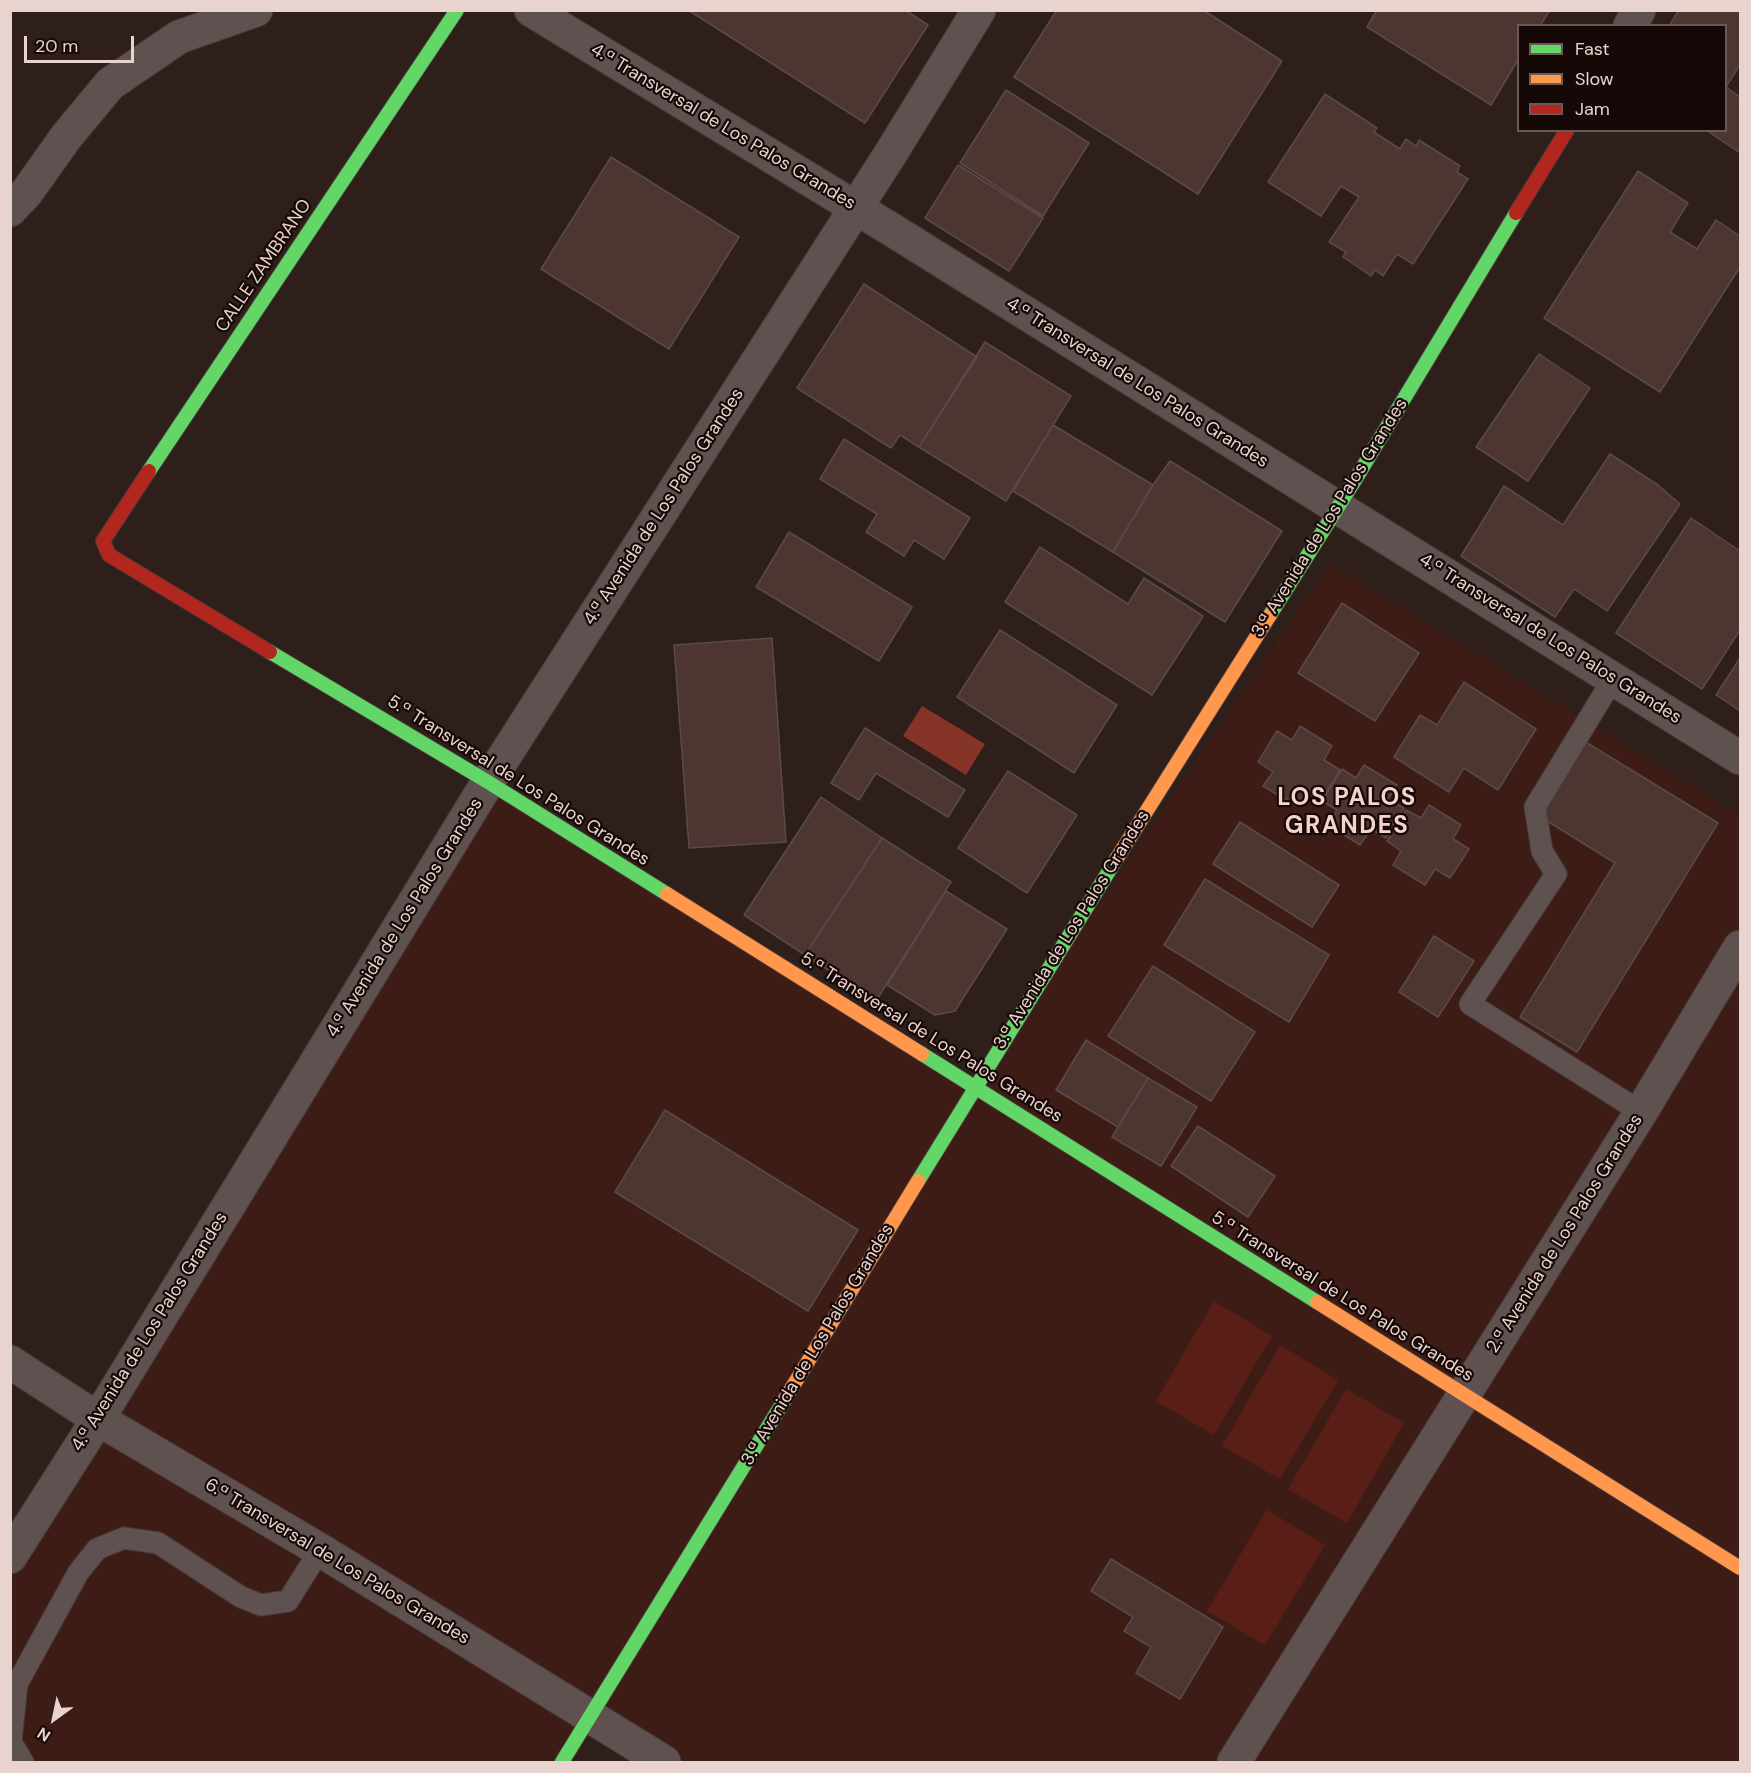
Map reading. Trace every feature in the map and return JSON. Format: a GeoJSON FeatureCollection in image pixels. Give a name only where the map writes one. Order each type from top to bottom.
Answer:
{"type":"FeatureCollection","features":[{"type":"Feature","properties":{"kind":"street"},"geometry":{"type":"LineString","coordinates":[[10,210],[27,192],[66,137],[110,84],[178,37],[256,10]]}},
{"type":"Feature","properties":{"kind":"street","name":"CALLE ZAMBRANO"},"geometry":{"type":"LineString","coordinates":[[103,541],[457,10]]}},
{"type":"Feature","properties":{"kind":"street","name":"4.ª Transversal de Los Palos Grandes"},"geometry":{"type":"LineString","coordinates":[[531,10],[856,208],[1740,758]]}},
{"type":"Feature","properties":{"kind":"street","name":"4.ª Avenida de Los Palos Grandes"},"geometry":{"type":"LineString","coordinates":[[10,1557],[98,1419],[488,782],[856,208],[979,10]]}},
{"type":"Feature","properties":{"kind":"street"},"geometry":{"type":"LineString","coordinates":[[1631,24],[1639,10]]}},
{"type":"Feature","properties":{"kind":"street","name":"3.ª Avenida de Los Palos Grandes"},"geometry":{"type":"LineString","coordinates":[[562,1762],[1156,794],[1337,508],[1565,132]]}},
{"type":"Feature","properties":{"kind":"street","name":"5.ª Transversal de Los Palos Grandes"},"geometry":{"type":"LineString","coordinates":[[103,541],[109,555],[488,782],[1740,1568]]}},
{"type":"Feature","properties":{"kind":"street","name":"2.ª Avenida de Los Palos Grandes"},"geometry":{"type":"LineString","coordinates":[[1234,1762],[1641,1112],[1740,947]]}},
{"type":"Feature","properties":{"kind":"street","name":"6.ª Transversal de Los Palos Grandes"},"geometry":{"type":"LineString","coordinates":[[10,1362],[98,1419],[320,1550],[664,1762]]}},
{"type":"Feature","properties":{"kind":"lane"},"geometry":{"type":"LineString","coordinates":[[1613,679],[1535,807],[1542,851],[1556,874],[1470,1004],[1641,1112]]}},
{"type":"Feature","properties":{"kind":"lane"},"geometry":{"type":"LineString","coordinates":[[23,1762],[11,1742],[16,1684],[78,1573],[97,1549],[124,1538],[158,1544],[241,1597],[261,1605],[288,1601],[320,1550]]}},
{"type":"Feature","properties":{"kind":"shaded area"},"geometry":{"type":"Polygon","coordinates":[[[1330,564],[1740,815],[1740,1762],[667,1762],[591,1716],[562,1762],[11,1762],[10,1550],[488,782],[975,1087],[1330,564]]]}},
{"type":"Feature","properties":{"kind":"shaded area"},"geometry":{"type":"Polygon","coordinates":[[[922,706],[985,744],[966,775],[903,736],[922,706]]]}},
{"type":"Feature","properties":{"kind":"shaded area"},"geometry":{"type":"Polygon","coordinates":[[[1214,1301],[1272,1336],[1214,1435],[1156,1401],[1214,1301]]]}},
{"type":"Feature","properties":{"kind":"shaded area"},"geometry":{"type":"Polygon","coordinates":[[[1280,1345],[1338,1380],[1280,1479],[1222,1446],[1280,1345]]]}},
{"type":"Feature","properties":{"kind":"shaded area"},"geometry":{"type":"Polygon","coordinates":[[[1346,1389],[1404,1423],[1347,1523],[1288,1489],[1346,1389]]]}},
{"type":"Feature","properties":{"kind":"shaded area"},"geometry":{"type":"Polygon","coordinates":[[[1267,1510],[1325,1545],[1265,1645],[1207,1611],[1267,1510]]]}},
{"type":"Feature","properties":{"kind":"building"},"geometry":{"type":"Polygon","coordinates":[[[688,10],[905,10],[928,25],[865,123],[688,10]]]}},
{"type":"Feature","properties":{"kind":"building"},"geometry":{"type":"Polygon","coordinates":[[[1057,10],[1203,10],[1282,61],[1198,194],[1014,77],[1057,10]]]}},
{"type":"Feature","properties":{"kind":"building"},"geometry":{"type":"Polygon","coordinates":[[[1377,10],[1550,10],[1541,24],[1517,24],[1517,62],[1491,105],[1367,27],[1377,10]]]}},
{"type":"Feature","properties":{"kind":"building"},"geometry":{"type":"Polygon","coordinates":[[[1679,10],[1740,10],[1740,67],[1727,85],[1727,24],[1670,24],[1679,10]]]}},
{"type":"Feature","properties":{"kind":"building"},"geometry":{"type":"Polygon","coordinates":[[[1727,88],[1740,97],[1740,153],[1709,132],[1727,132],[1727,88]]]}},
{"type":"Feature","properties":{"kind":"building"},"geometry":{"type":"Polygon","coordinates":[[[1006,90],[1089,143],[1043,216],[960,163],[1006,90]]]}},
{"type":"Feature","properties":{"kind":"building"},"geometry":{"type":"Polygon","coordinates":[[[1325,94],[1377,128],[1374,132],[1400,149],[1406,139],[1416,146],[1419,140],[1460,166],[1457,172],[1468,179],[1413,264],[1397,254],[1383,276],[1375,270],[1371,276],[1343,257],[1346,252],[1329,242],[1359,197],[1341,186],[1321,216],[1268,182],[1325,94]]]}},
{"type":"Feature","properties":{"kind":"building"},"geometry":{"type":"Polygon","coordinates":[[[611,157],[739,237],[669,349],[541,269],[611,157]]]}},
{"type":"Feature","properties":{"kind":"building"},"geometry":{"type":"Polygon","coordinates":[[[958,165],[1043,218],[1009,271],[925,218],[958,165]]]}},
{"type":"Feature","properties":{"kind":"building"},"geometry":{"type":"Polygon","coordinates":[[[1638,171],[1688,203],[1670,232],[1697,249],[1716,220],[1740,236],[1740,267],[1660,392],[1544,318],[1638,171]]]}},
{"type":"Feature","properties":{"kind":"building"},"geometry":{"type":"Polygon","coordinates":[[[864,284],[977,357],[919,447],[900,435],[891,448],[797,388],[864,284]]]}},
{"type":"Feature","properties":{"kind":"building"},"geometry":{"type":"Polygon","coordinates":[[[985,342],[1071,396],[1006,501],[919,447],[985,342]]]}},
{"type":"Feature","properties":{"kind":"building"},"geometry":{"type":"Polygon","coordinates":[[[1539,354],[1590,388],[1528,481],[1476,447],[1539,354]]]}},
{"type":"Feature","properties":{"kind":"building"},"geometry":{"type":"Polygon","coordinates":[[[1053,425],[1153,485],[1113,552],[1013,491],[1053,425]]]}},
{"type":"Feature","properties":{"kind":"building"},"geometry":{"type":"Polygon","coordinates":[[[844,439],[970,518],[944,559],[914,540],[904,556],[866,532],[877,514],[820,479],[844,439]]]}},
{"type":"Feature","properties":{"kind":"building"},"geometry":{"type":"Polygon","coordinates":[[[1610,454],[1658,485],[1680,504],[1607,611],[1574,589],[1555,617],[1461,556],[1504,486],[1563,525],[1610,454]]]}},
{"type":"Feature","properties":{"kind":"building"},"geometry":{"type":"Polygon","coordinates":[[[1170,461],[1282,531],[1225,622],[1113,552],[1170,461]]]}},
{"type":"Feature","properties":{"kind":"building"},"geometry":{"type":"Polygon","coordinates":[[[1691,518],[1740,551],[1740,630],[1702,689],[1616,633],[1691,518]]]}},
{"type":"Feature","properties":{"kind":"building"},"geometry":{"type":"Polygon","coordinates":[[[789,532],[912,607],[879,661],[756,587],[789,532]]]}},
{"type":"Feature","properties":{"kind":"building"},"geometry":{"type":"Polygon","coordinates":[[[1040,547],[1128,604],[1144,578],[1203,616],[1152,695],[1005,602],[1040,547]]]}},
{"type":"Feature","properties":{"kind":"building"},"geometry":{"type":"Polygon","coordinates":[[[1342,603],[1419,653],[1375,721],[1298,673],[1342,603]]]}},
{"type":"Feature","properties":{"kind":"building"},"geometry":{"type":"Polygon","coordinates":[[[1000,630],[1117,705],[1074,773],[957,697],[1000,630]]]}},
{"type":"Feature","properties":{"kind":"building"},"geometry":{"type":"Polygon","coordinates":[[[772,638],[786,842],[689,848],[674,645],[772,638]]]}},
{"type":"Feature","properties":{"kind":"building"},"geometry":{"type":"Polygon","coordinates":[[[1740,658],[1740,711],[1716,695],[1740,658]]]}},
{"type":"Feature","properties":{"kind":"building"},"geometry":{"type":"Polygon","coordinates":[[[1464,682],[1536,729],[1498,790],[1464,768],[1449,792],[1394,757],[1420,715],[1437,725],[1464,682]]]}},
{"type":"Feature","properties":{"kind":"building"},"geometry":{"type":"Polygon","coordinates":[[[1300,726],[1332,746],[1324,760],[1340,770],[1321,800],[1306,791],[1296,806],[1263,786],[1273,772],[1258,762],[1277,731],[1292,740],[1300,726]]]}},
{"type":"Feature","properties":{"kind":"building"},"geometry":{"type":"Polygon","coordinates":[[[865,728],[965,790],[948,817],[876,773],[859,800],[831,783],[865,728]]]}},
{"type":"Feature","properties":{"kind":"building"},"geometry":{"type":"Polygon","coordinates":[[[1584,741],[1718,823],[1577,1052],[1520,1017],[1615,863],[1539,816],[1584,741]]]}},
{"type":"Feature","properties":{"kind":"building"},"geometry":{"type":"Polygon","coordinates":[[[1364,765],[1397,785],[1388,799],[1404,808],[1386,838],[1371,829],[1360,845],[1328,825],[1337,810],[1322,801],[1342,769],[1356,778],[1364,765]]]}},
{"type":"Feature","properties":{"kind":"building"},"geometry":{"type":"Polygon","coordinates":[[[1008,771],[1077,815],[1027,893],[958,848],[1008,771]]]}},
{"type":"Feature","properties":{"kind":"building"},"geometry":{"type":"Polygon","coordinates":[[[821,797],[882,838],[805,955],[744,915],[821,797]]]}},
{"type":"Feature","properties":{"kind":"building"},"geometry":{"type":"Polygon","coordinates":[[[1429,805],[1461,825],[1453,839],[1469,849],[1450,878],[1435,869],[1425,885],[1393,865],[1401,851],[1387,841],[1406,810],[1421,818],[1429,805]]]}},
{"type":"Feature","properties":{"kind":"building"},"geometry":{"type":"Polygon","coordinates":[[[1240,822],[1339,885],[1312,927],[1213,864],[1240,822]]]}},
{"type":"Feature","properties":{"kind":"building"},"geometry":{"type":"Polygon","coordinates":[[[882,838],[951,882],[876,1001],[805,955],[882,838]]]}},
{"type":"Feature","properties":{"kind":"building"},"geometry":{"type":"Polygon","coordinates":[[[1205,879],[1329,955],[1289,1022],[1164,945],[1205,879]]]}},
{"type":"Feature","properties":{"kind":"building"},"geometry":{"type":"Polygon","coordinates":[[[946,891],[1007,929],[955,1011],[935,1015],[887,985],[946,891]]]}},
{"type":"Feature","properties":{"kind":"building"},"geometry":{"type":"Polygon","coordinates":[[[1434,936],[1474,961],[1438,1017],[1399,992],[1434,936]]]}},
{"type":"Feature","properties":{"kind":"building"},"geometry":{"type":"Polygon","coordinates":[[[1153,966],[1255,1032],[1211,1101],[1108,1036],[1153,966]]]}},
{"type":"Feature","properties":{"kind":"building"},"geometry":{"type":"Polygon","coordinates":[[[1086,1040],[1148,1078],[1118,1127],[1056,1090],[1086,1040]]]}},
{"type":"Feature","properties":{"kind":"building"},"geometry":{"type":"Polygon","coordinates":[[[1148,1078],[1197,1107],[1161,1166],[1112,1137],[1148,1078]]]}},
{"type":"Feature","properties":{"kind":"building"},"geometry":{"type":"Polygon","coordinates":[[[665,1110],[858,1230],[808,1311],[615,1192],[665,1110]]]}},
{"type":"Feature","properties":{"kind":"building"},"geometry":{"type":"Polygon","coordinates":[[[1198,1126],[1275,1176],[1248,1217],[1171,1166],[1198,1126]]]}},
{"type":"Feature","properties":{"kind":"building"},"geometry":{"type":"Polygon","coordinates":[[[1111,1559],[1223,1627],[1180,1699],[1136,1673],[1151,1647],[1124,1631],[1133,1617],[1091,1591],[1111,1559]]]}},
{"type":"Feature","properties":{"kind":"traffic: fast"},"geometry":{"type":"LineString","coordinates":[[149,471],[457,10]]}},
{"type":"Feature","properties":{"kind":"traffic: fast"},"geometry":{"type":"LineString","coordinates":[[1270,615],[1355,480],[1516,213]]}},
{"type":"Feature","properties":{"kind":"traffic: fast"},"geometry":{"type":"LineString","coordinates":[[270,652],[488,782],[667,894]]}},
{"type":"Feature","properties":{"kind":"traffic: fast"},"geometry":{"type":"LineString","coordinates":[[918,1181],[1117,858]]}},
{"type":"Feature","properties":{"kind":"traffic: fast"},"geometry":{"type":"LineString","coordinates":[[922,1054],[1317,1302]]}},
{"type":"Feature","properties":{"kind":"traffic: fast"},"geometry":{"type":"LineString","coordinates":[[562,1762],[782,1404]]}},
{"type":"Feature","properties":{"kind":"traffic: slow"},"geometry":{"type":"LineString","coordinates":[[1117,858],[1270,615]]}},
{"type":"Feature","properties":{"kind":"traffic: slow"},"geometry":{"type":"LineString","coordinates":[[667,894],[922,1054]]}},
{"type":"Feature","properties":{"kind":"traffic: slow"},"geometry":{"type":"LineString","coordinates":[[782,1404],[918,1181]]}},
{"type":"Feature","properties":{"kind":"traffic: slow"},"geometry":{"type":"LineString","coordinates":[[1317,1302],[1740,1568]]}},
{"type":"Feature","properties":{"kind":"traffic: jam"},"geometry":{"type":"LineString","coordinates":[[1516,213],[1566,132]]}},
{"type":"Feature","properties":{"kind":"traffic: jam"},"geometry":{"type":"LineString","coordinates":[[149,471],[103,541],[109,555],[270,652]]}},
{"type":"Feature","properties":{"kind":"district","name":"LOS PALOS GRANDES"},"geometry":{"type":"Point","coordinates":[1347,813]}}]}
